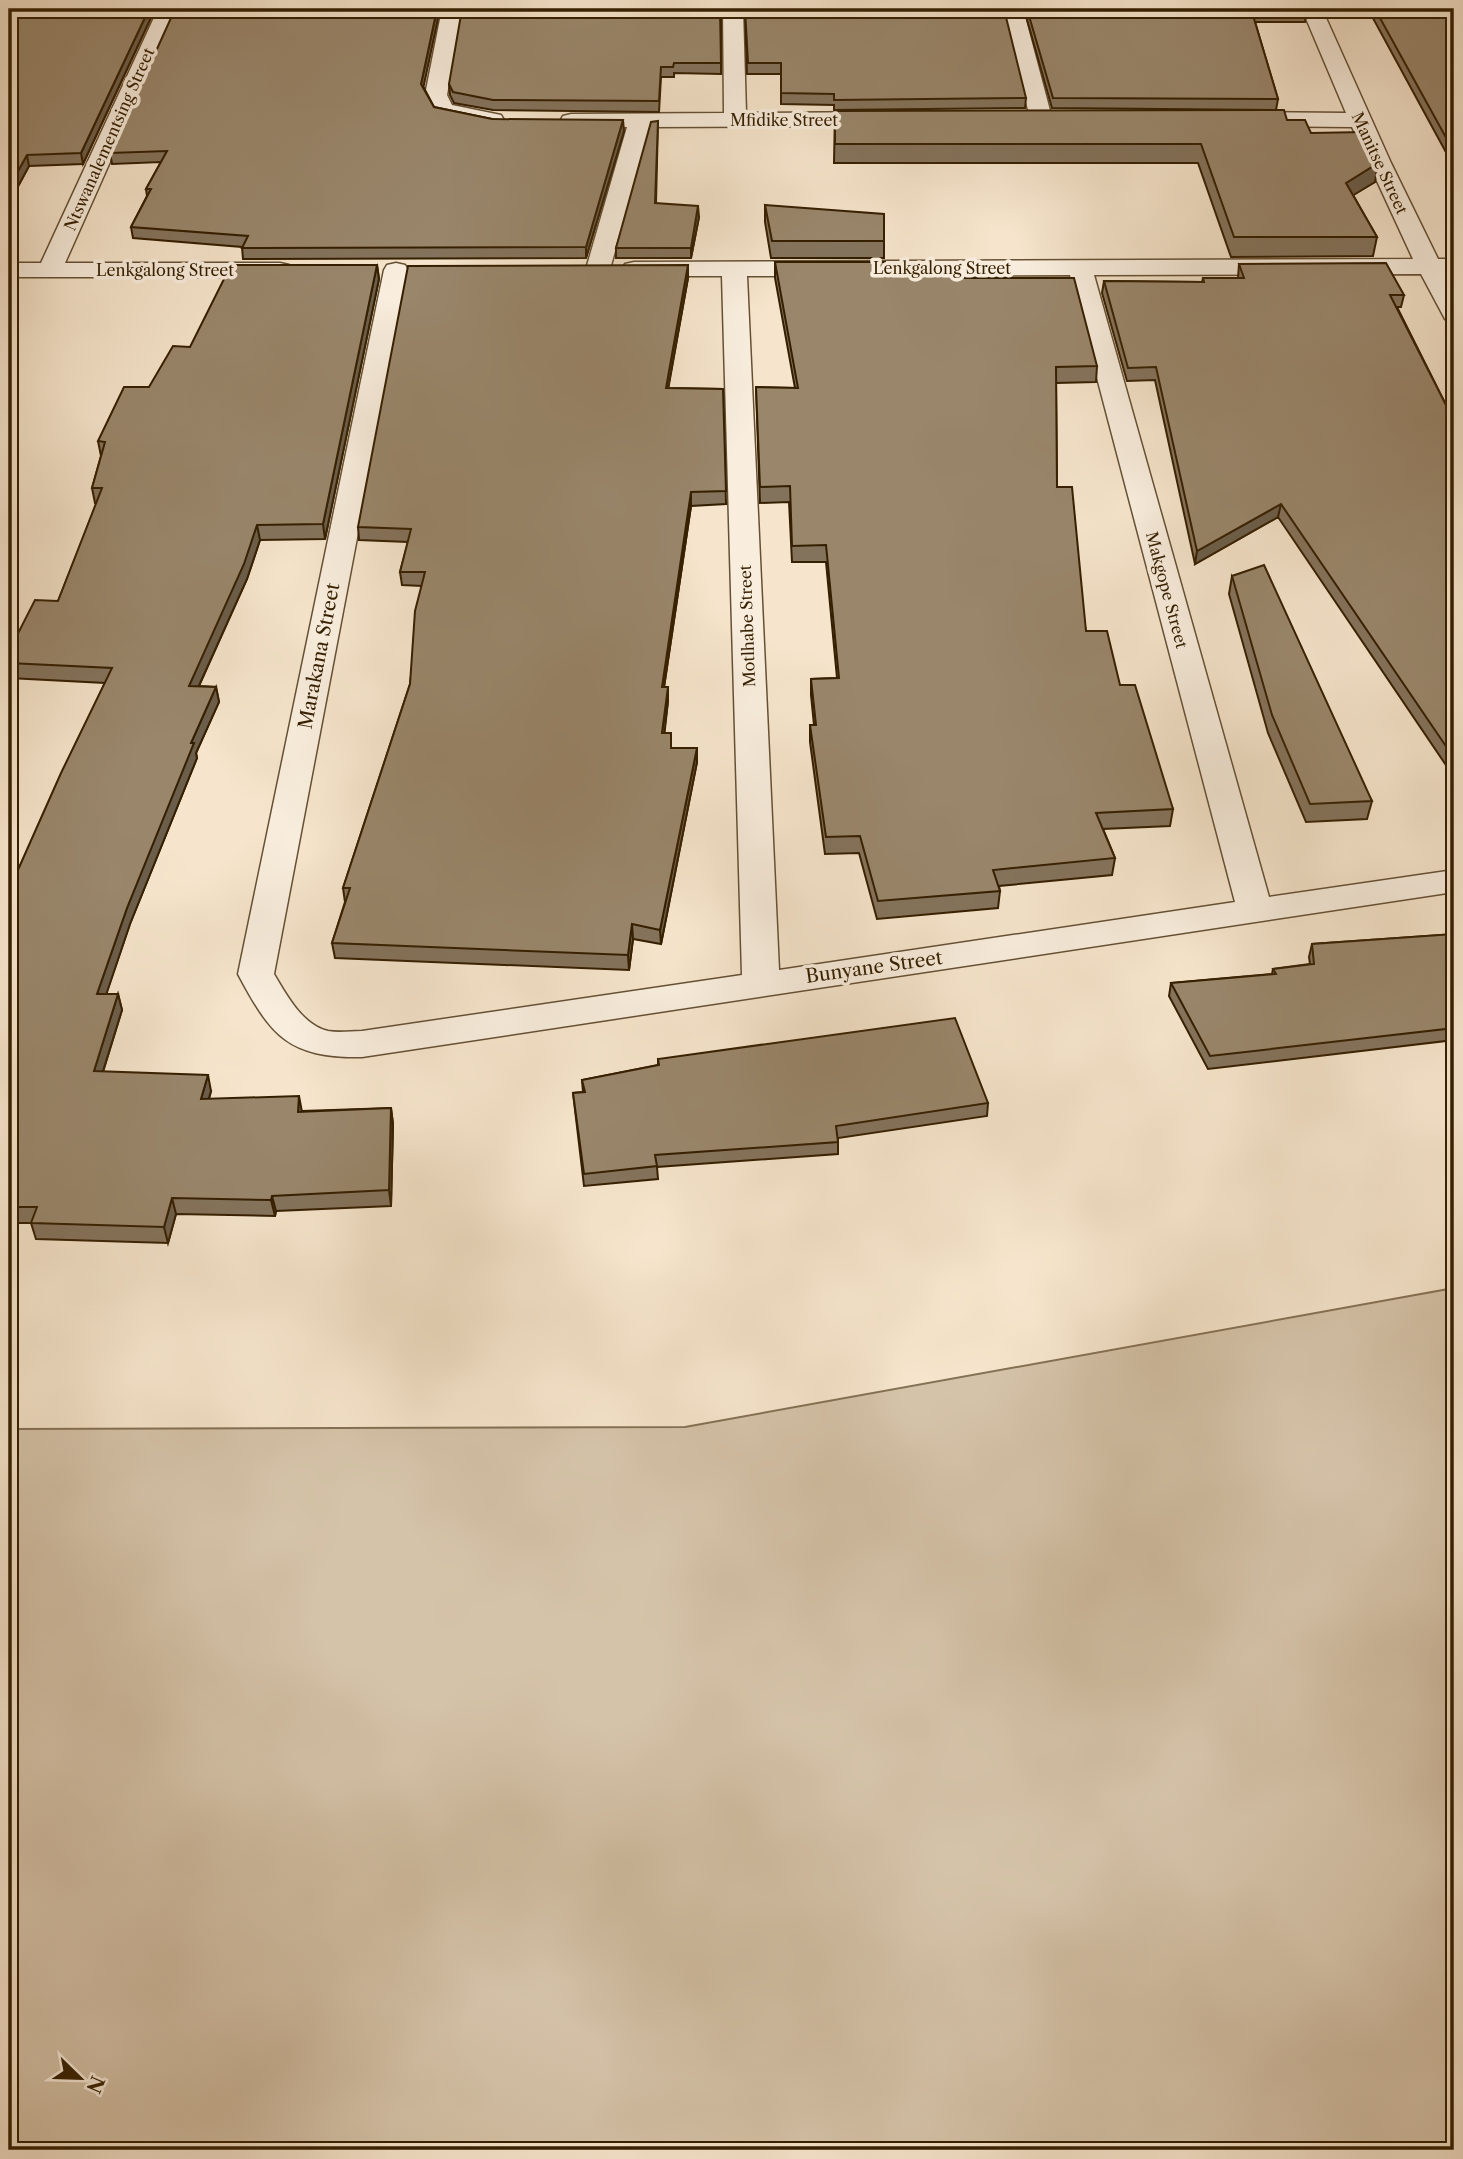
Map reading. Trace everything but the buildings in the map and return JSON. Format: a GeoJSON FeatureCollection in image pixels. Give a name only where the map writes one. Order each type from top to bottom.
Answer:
{"type":"FeatureCollection","features":[{"type":"Feature","properties":{"kind":"street","name":"Ntswanalementsing Street"},"geometry":{"type":"LineString","coordinates":[[50,270],[168,9]]}},
{"type":"Feature","properties":{"kind":"street"},"geometry":{"type":"LineString","coordinates":[[452,9],[436,95],[443,110],[461,115],[520,120]]}},
{"type":"Feature","properties":{"kind":"street"},"geometry":{"type":"LineString","coordinates":[[733,9],[735,120]]}},
{"type":"Feature","properties":{"kind":"street"},"geometry":{"type":"LineString","coordinates":[[1013,9],[1041,118]]}},
{"type":"Feature","properties":{"kind":"street","name":"Manitse Street"},"geometry":{"type":"LineString","coordinates":[[1312,9],[1360,120],[1454,314]]}},
{"type":"Feature","properties":{"kind":"street"},"geometry":{"type":"LineString","coordinates":[[1014,119],[1069,118]]}},
{"type":"Feature","properties":{"kind":"street","name":"Mfidike Street"},"geometry":{"type":"LineString","coordinates":[[547,121],[902,119]]}},
{"type":"Feature","properties":{"kind":"street"},"geometry":{"type":"LineString","coordinates":[[1221,119],[1360,120]]}},
{"type":"Feature","properties":{"kind":"street"},"geometry":{"type":"LineString","coordinates":[[598,269],[640,122]]}},
{"type":"Feature","properties":{"kind":"street","name":"Lenkgalong Street"},"geometry":{"type":"LineString","coordinates":[[571,269],[1454,266]]}},
{"type":"Feature","properties":{"kind":"street","name":"Makgope Street"},"geometry":{"type":"LineString","coordinates":[[1080,267],[1255,912]]}},
{"type":"Feature","properties":{"kind":"street","name":"Motlhabe Street"},"geometry":{"type":"LineString","coordinates":[[734,269],[761,983]]}},
{"type":"Feature","properties":{"kind":"street","name":"Lenkgalong Street"},"geometry":{"type":"LineString","coordinates":[[9,270],[299,270]]}},
{"type":"Feature","properties":{"kind":"street","name":"Marakana Street"},"geometry":{"type":"LineString","coordinates":[[295,1031],[271,1003],[256,974],[396,270]]}},
{"type":"Feature","properties":{"kind":"street","name":"Bunyane Street"},"geometry":{"type":"LineString","coordinates":[[295,1031],[324,1043],[362,1044],[1454,881]]}},
{"type":"Feature","properties":{"kind":"shaded area"},"geometry":{"type":"Polygon","coordinates":[[[1454,1288],[1454,2150],[9,2150],[9,1429],[685,1427],[1454,1288]]]}}]}
